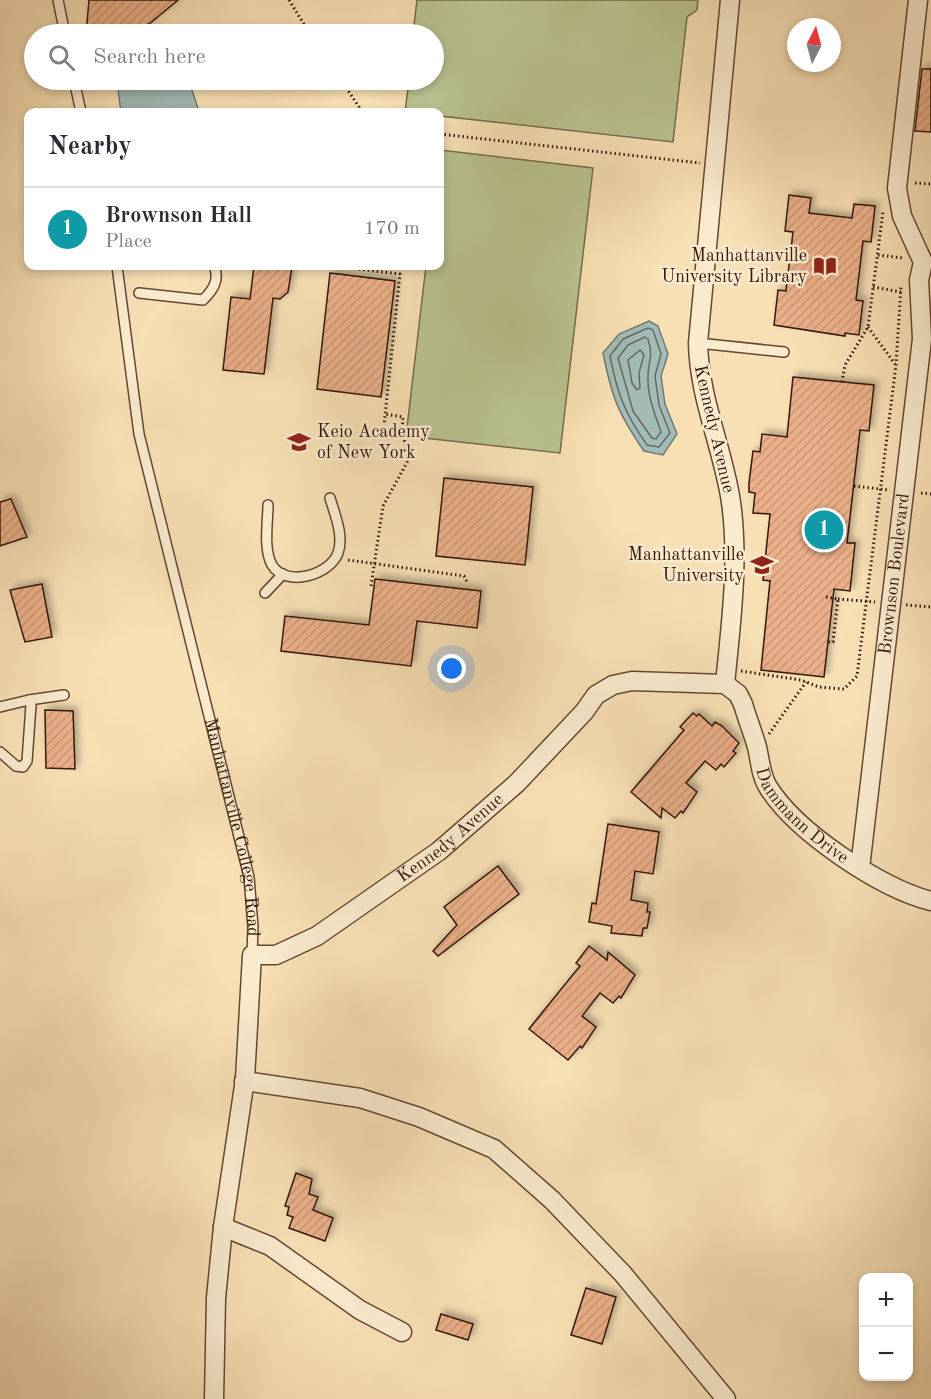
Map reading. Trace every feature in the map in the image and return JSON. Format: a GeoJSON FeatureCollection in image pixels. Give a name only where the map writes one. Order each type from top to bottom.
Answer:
{"type":"FeatureCollection","features":[{"type":"Feature","properties":{"kind":"street","name":"Kennedy Avenue"},"geometry":{"type":"LineString","coordinates":[[252,956],[276,955],[317,936],[439,851],[517,783],[584,712],[596,695],[613,685],[632,681],[726,677],[733,558],[730,499],[725,470],[702,392],[698,343],[730,0]]}},
{"type":"Feature","properties":{"kind":"street","name":"Brownson Boulevard"},"geometry":{"type":"LineString","coordinates":[[860,868],[922,339],[919,280],[927,261],[902,216],[897,188],[918,0]]}},
{"type":"Feature","properties":{"kind":"street","name":"Dammann Drive"},"geometry":{"type":"LineString","coordinates":[[726,677],[743,704],[766,785],[778,801],[824,842],[860,868],[895,888],[931,901]]}},
{"type":"Feature","properties":{"kind":"street","name":"Manhattanville College Road"},"geometry":{"type":"LineString","coordinates":[[214,1399],[216,1298],[223,1227],[244,1081],[252,956]]}},
{"type":"Feature","properties":{"kind":"street"},"geometry":{"type":"LineString","coordinates":[[244,1081],[360,1098],[418,1117],[495,1149],[552,1200],[623,1274],[726,1399]]}},
{"type":"Feature","properties":{"kind":"street"},"geometry":{"type":"LineString","coordinates":[[223,1227],[270,1246],[360,1310],[402,1332]]}},
{"type":"Feature","properties":{"kind":"lane"},"geometry":{"type":"LineString","coordinates":[[58,0],[62,24]]}},
{"type":"Feature","properties":{"kind":"lane"},"geometry":{"type":"LineString","coordinates":[[76,90],[80,108]]}},
{"type":"Feature","properties":{"kind":"lane","name":"Manhattanville College Road"},"geometry":{"type":"LineString","coordinates":[[118,270],[139,434],[249,876],[253,927],[252,956]]}},
{"type":"Feature","properties":{"kind":"lane"},"geometry":{"type":"LineString","coordinates":[[139,294],[204,300],[213,290],[218,274],[216,270]]}},
{"type":"Feature","properties":{"kind":"lane"},"geometry":{"type":"LineString","coordinates":[[698,343],[784,352]]}},
{"type":"Feature","properties":{"kind":"lane"},"geometry":{"type":"LineString","coordinates":[[268,505],[268,551],[272,565],[283,574],[295,578],[320,572],[335,558],[340,541],[330,498]]}},
{"type":"Feature","properties":{"kind":"lane"},"geometry":{"type":"LineString","coordinates":[[265,593],[283,574]]}},
{"type":"Feature","properties":{"kind":"lane"},"geometry":{"type":"LineString","coordinates":[[0,707],[64,695]]}},
{"type":"Feature","properties":{"kind":"lane"},"geometry":{"type":"LineString","coordinates":[[0,752],[16,766],[23,767],[27,761],[31,705],[29,700]]}},
{"type":"Feature","properties":{"kind":"path"},"geometry":{"type":"LineString","coordinates":[[289,0],[304,24]]}},
{"type":"Feature","properties":{"kind":"path"},"geometry":{"type":"LineString","coordinates":[[347,90],[358,108]]}},
{"type":"Feature","properties":{"kind":"path"},"geometry":{"type":"LineString","coordinates":[[444,135],[714,165]]}},
{"type":"Feature","properties":{"kind":"path"},"geometry":{"type":"LineString","coordinates":[[842,382],[845,364],[868,327],[885,192],[908,183],[931,184]]}},
{"type":"Feature","properties":{"kind":"path"},"geometry":{"type":"LineString","coordinates":[[878,255],[904,259]]}},
{"type":"Feature","properties":{"kind":"path"},"geometry":{"type":"LineString","coordinates":[[371,270],[400,274],[384,425]]}},
{"type":"Feature","properties":{"kind":"path"},"geometry":{"type":"LineString","coordinates":[[726,677],[806,682],[819,687],[844,689],[857,676],[896,365],[902,281]]}},
{"type":"Feature","properties":{"kind":"path"},"geometry":{"type":"LineString","coordinates":[[868,327],[896,365]]}},
{"type":"Feature","properties":{"kind":"path"},"geometry":{"type":"LineString","coordinates":[[371,586],[383,506],[410,457],[402,434],[403,417],[385,414]]}},
{"type":"Feature","properties":{"kind":"path"},"geometry":{"type":"LineString","coordinates":[[335,558],[464,576],[467,582]]}},
{"type":"Feature","properties":{"kind":"path"},"geometry":{"type":"LineString","coordinates":[[826,597],[838,599],[833,642],[828,642]]}},
{"type":"Feature","properties":{"kind":"path"},"geometry":{"type":"LineString","coordinates":[[756,745],[782,720],[806,682]]}},
{"type":"Feature","properties":{"kind":"green space"},"geometry":{"type":"Polygon","coordinates":[[[417,0],[698,0],[697,10],[687,17],[673,142],[444,116],[444,108],[406,108],[408,90],[444,90],[444,24],[414,24],[417,0]]]}},
{"type":"Feature","properties":{"kind":"green space"},"geometry":{"type":"Polygon","coordinates":[[[444,150],[593,168],[560,453],[406,436],[426,270],[444,270],[444,150]]]}},
{"type":"Feature","properties":{"kind":"water"},"geometry":{"type":"Polygon","coordinates":[[[118,90],[192,90],[198,108],[120,108],[118,90]]]}},
{"type":"Feature","properties":{"kind":"water"},"geometry":{"type":"Polygon","coordinates":[[[649,321],[658,326],[668,354],[661,376],[665,404],[677,434],[663,455],[644,451],[628,426],[613,394],[603,353],[619,334],[649,321]]]}},
{"type":"Feature","properties":{"kind":"building"},"geometry":{"type":"Polygon","coordinates":[[[89,0],[178,0],[149,24],[87,24],[89,0]]]}},
{"type":"Feature","properties":{"kind":"building"},"geometry":{"type":"Polygon","coordinates":[[[922,69],[931,69],[931,132],[915,131],[922,69]]]}},
{"type":"Feature","properties":{"kind":"building","name":"Manhattanville University Library"},"geometry":{"type":"Polygon","coordinates":[[[789,195],[811,198],[809,213],[852,218],[854,204],[875,206],[871,242],[863,241],[856,300],[863,301],[859,335],[845,333],[845,336],[774,325],[778,290],[786,291],[793,232],[785,231],[789,195]]]}},
{"type":"Feature","properties":{"kind":"building"},"geometry":{"type":"Polygon","coordinates":[[[254,270],[291,270],[288,292],[280,299],[273,298],[264,374],[223,370],[231,297],[250,299],[254,270]]]}},
{"type":"Feature","properties":{"kind":"building"},"geometry":{"type":"Polygon","coordinates":[[[330,273],[395,281],[381,397],[317,389],[330,273]]]}},
{"type":"Feature","properties":{"kind":"building"},"geometry":{"type":"Polygon","coordinates":[[[793,377],[874,385],[869,431],[860,430],[847,543],[855,543],[850,591],[834,589],[824,677],[761,670],[770,581],[763,580],[770,514],[753,513],[755,493],[749,492],[749,483],[753,451],[760,452],[762,434],[787,437],[793,377]]]}},
{"type":"Feature","properties":{"kind":"building"},"geometry":{"type":"Polygon","coordinates":[[[444,478],[533,487],[525,565],[436,556],[444,478]]]}},
{"type":"Feature","properties":{"kind":"building"},"geometry":{"type":"Polygon","coordinates":[[[11,499],[27,537],[0,546],[0,502],[11,499]]]}},
{"type":"Feature","properties":{"kind":"building"},"geometry":{"type":"Polygon","coordinates":[[[375,579],[481,591],[477,628],[417,621],[411,666],[281,651],[285,616],[369,625],[375,579]]]}},
{"type":"Feature","properties":{"kind":"building"},"geometry":{"type":"Polygon","coordinates":[[[42,584],[52,637],[25,642],[10,590],[42,584]]]}},
{"type":"Feature","properties":{"kind":"building"},"geometry":{"type":"Polygon","coordinates":[[[45,710],[73,711],[75,769],[46,768],[45,710]]]}},
{"type":"Feature","properties":{"kind":"building"},"geometry":{"type":"Polygon","coordinates":[[[693,713],[697,716],[699,714],[712,726],[715,722],[722,726],[739,743],[733,751],[736,753],[724,767],[721,764],[716,770],[705,761],[686,783],[697,792],[683,813],[681,811],[675,818],[662,808],[661,818],[631,792],[684,730],[680,727],[693,713]]]}},
{"type":"Feature","properties":{"kind":"building"},"geometry":{"type":"Polygon","coordinates":[[[608,824],[659,832],[653,874],[635,871],[631,900],[648,903],[647,912],[650,912],[647,928],[643,928],[642,936],[611,933],[612,926],[589,922],[592,903],[596,904],[608,824]]]}},
{"type":"Feature","properties":{"kind":"building"},"geometry":{"type":"Polygon","coordinates":[[[498,866],[519,894],[438,956],[433,951],[457,925],[444,907],[498,866]]]}},
{"type":"Feature","properties":{"kind":"building"},"geometry":{"type":"Polygon","coordinates":[[[589,946],[607,960],[608,952],[635,975],[621,998],[619,996],[613,1003],[600,993],[582,1016],[596,1027],[582,1048],[580,1046],[568,1060],[529,1029],[580,966],[576,963],[589,946]]]}},
{"type":"Feature","properties":{"kind":"building"},"geometry":{"type":"Polygon","coordinates":[[[296,1173],[312,1179],[309,1194],[318,1197],[313,1210],[333,1218],[325,1241],[289,1228],[293,1217],[287,1215],[289,1207],[285,1206],[296,1173]]]}},
{"type":"Feature","properties":{"kind":"building"},"geometry":{"type":"Polygon","coordinates":[[[586,1288],[616,1297],[602,1344],[571,1335],[586,1288]]]}},
{"type":"Feature","properties":{"kind":"building"},"geometry":{"type":"Polygon","coordinates":[[[441,1314],[473,1324],[468,1340],[436,1330],[441,1314]]]}},
{"type":"Feature","properties":{"kind":"place","name":"Manhattanville University Library"},"geometry":{"type":"Point","coordinates":[825,266]}},
{"type":"Feature","properties":{"kind":"place","name":"Keio Academy of New York"},"geometry":{"type":"Point","coordinates":[299,442]}},
{"type":"Feature","properties":{"kind":"place","name":"Brownson Hall"},"geometry":{"type":"Point","coordinates":[824,530]}},
{"type":"Feature","properties":{"kind":"place","name":"Manhattanville University"},"geometry":{"type":"Point","coordinates":[762,565]}}]}
